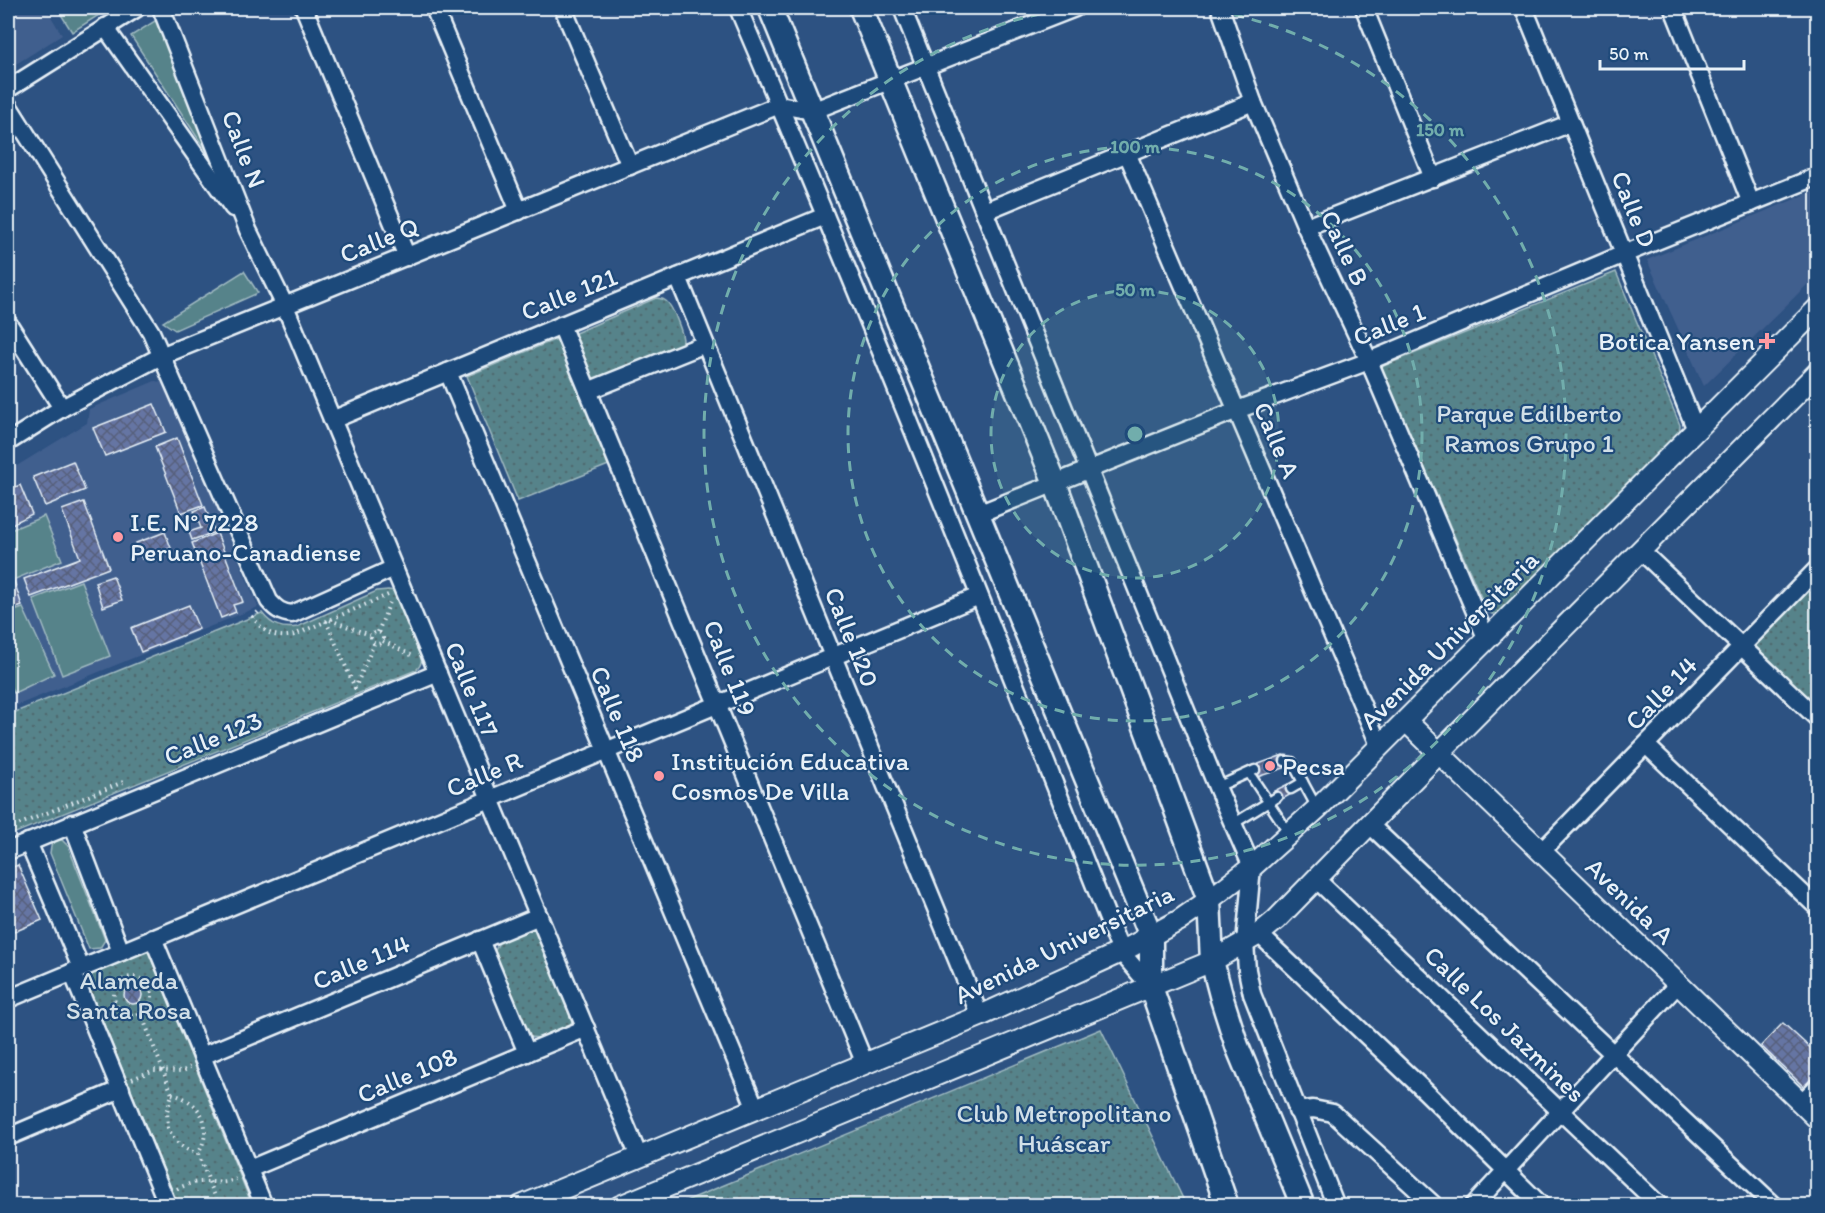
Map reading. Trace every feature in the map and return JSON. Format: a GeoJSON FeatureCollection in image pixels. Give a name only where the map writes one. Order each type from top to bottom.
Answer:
{"type":"FeatureCollection","features":[{"type":"Feature","properties":{"kind":"main road"},"geometry":{"type":"LineString","coordinates":[[770,8],[1151,936],[1151,987],[1227,1206]]}},
{"type":"Feature","properties":{"kind":"main road"},"geometry":{"type":"LineString","coordinates":[[861,8],[1055,483],[1209,900],[1212,961],[1222,999],[1237,1046],[1303,1206]]}},
{"type":"Feature","properties":{"kind":"street"},"geometry":{"type":"LineString","coordinates":[[8,89],[137,8]]}},
{"type":"Feature","properties":{"kind":"street","name":"Calle N"},"geometry":{"type":"LineString","coordinates":[[161,8],[248,230],[285,306]]}},
{"type":"Feature","properties":{"kind":"street"},"geometry":{"type":"LineString","coordinates":[[304,8],[406,257]]}},
{"type":"Feature","properties":{"kind":"street"},"geometry":{"type":"LineString","coordinates":[[434,8],[519,211]]}},
{"type":"Feature","properties":{"kind":"street"},"geometry":{"type":"LineString","coordinates":[[563,8],[630,166]]}},
{"type":"Feature","properties":{"kind":"street"},"geometry":{"type":"LineString","coordinates":[[738,8],[980,596],[1121,952],[1151,987]]}},
{"type":"Feature","properties":{"kind":"street"},"geometry":{"type":"LineString","coordinates":[[902,8],[1217,787],[1252,867],[1252,938],[1247,970],[1252,994],[1336,1206]]}},
{"type":"Feature","properties":{"kind":"street"},"geometry":{"type":"LineString","coordinates":[[779,105],[812,111],[1075,8]]}},
{"type":"Feature","properties":{"kind":"street","name":"Calle B"},"geometry":{"type":"LineString","coordinates":[[1220,8],[1253,102],[1306,227],[1369,361],[1487,640]]}},
{"type":"Feature","properties":{"kind":"street"},"geometry":{"type":"LineString","coordinates":[[1364,8],[1433,178]]}},
{"type":"Feature","properties":{"kind":"street","name":"Calle D"},"geometry":{"type":"LineString","coordinates":[[1524,8],[1696,430]]}},
{"type":"Feature","properties":{"kind":"street"},"geometry":{"type":"LineString","coordinates":[[1673,8],[1751,203]]}},
{"type":"Feature","properties":{"kind":"street"},"geometry":{"type":"LineString","coordinates":[[105,27],[248,230]]}},
{"type":"Feature","properties":{"kind":"street"},"geometry":{"type":"LineString","coordinates":[[985,212],[1253,102]]}},
{"type":"Feature","properties":{"kind":"street"},"geometry":{"type":"LineString","coordinates":[[8,105],[151,332],[269,601],[275,609],[284,614],[292,614],[394,568]]}},
{"type":"Feature","properties":{"kind":"street","name":"Calle Q"},"geometry":{"type":"LineString","coordinates":[[8,442],[62,408],[161,356],[779,105]]}},
{"type":"Feature","properties":{"kind":"street"},"geometry":{"type":"LineString","coordinates":[[1306,227],[1571,123]]}},
{"type":"Feature","properties":{"kind":"street","name":"Calle A"},"geometry":{"type":"LineString","coordinates":[[1127,153],[1380,747]]}},
{"type":"Feature","properties":{"kind":"street","name":"Calle 1"},"geometry":{"type":"LineString","coordinates":[[978,514],[1237,410],[1369,361],[1818,176]]}},
{"type":"Feature","properties":{"kind":"street","name":"Calle 121"},"geometry":{"type":"LineString","coordinates":[[333,420],[825,216]]}},
{"type":"Feature","properties":{"kind":"street","name":"Calle 120"},"geometry":{"type":"LineString","coordinates":[[678,277],[980,1016]]}},
{"type":"Feature","properties":{"kind":"street","name":"Calle 117"},"geometry":{"type":"LineString","coordinates":[[285,306],[639,1157]]}},
{"type":"Feature","properties":{"kind":"street","name":"Avenida Universitaria"},"geometry":{"type":"LineString","coordinates":[[521,1206],[980,1016],[1121,952],[1180,920],[1209,900],[1252,867],[1318,808],[1818,308]]}},
{"type":"Feature","properties":{"kind":"street"},"geometry":{"type":"LineString","coordinates":[[8,323],[62,408]]}},
{"type":"Feature","properties":{"kind":"street","name":"Calle 119"},"geometry":{"type":"LineString","coordinates":[[561,325],[865,1064]]}},
{"type":"Feature","properties":{"kind":"street"},"geometry":{"type":"LineString","coordinates":[[588,391],[705,344]]}},
{"type":"Feature","properties":{"kind":"street","name":"Calle 118"},"geometry":{"type":"LineString","coordinates":[[447,372],[756,1109]]}},
{"type":"Feature","properties":{"kind":"street"},"geometry":{"type":"LineString","coordinates":[[620,1206],[1151,987],[1212,961],[1252,938],[1276,921],[1439,753],[1818,372]]}},
{"type":"Feature","properties":{"kind":"street"},"geometry":{"type":"LineString","coordinates":[[1640,550],[1818,719]]}},
{"type":"Feature","properties":{"kind":"street","name":"Calle 14"},"geometry":{"type":"LineString","coordinates":[[1541,852],[1818,568]]}},
{"type":"Feature","properties":{"kind":"street","name":"Calle R"},"geometry":{"type":"LineString","coordinates":[[8,999],[980,596]]}},
{"type":"Feature","properties":{"kind":"street","name":"Calle 123"},"geometry":{"type":"LineString","coordinates":[[8,851],[438,673]]}},
{"type":"Feature","properties":{"kind":"street","name":"Avenida A"},"geometry":{"type":"LineString","coordinates":[[1406,721],[1818,1119]]}},
{"type":"Feature","properties":{"kind":"street"},"geometry":{"type":"LineString","coordinates":[[1646,745],[1818,908]]}},
{"type":"Feature","properties":{"kind":"street"},"geometry":{"type":"LineString","coordinates":[[72,823],[121,952]]}},
{"type":"Feature","properties":{"kind":"street"},"geometry":{"type":"LineString","coordinates":[[1369,824],[1775,1206]]}},
{"type":"Feature","properties":{"kind":"street"},"geometry":{"type":"LineString","coordinates":[[28,842],[76,970],[126,1084],[169,1200]]}},
{"type":"Feature","properties":{"kind":"street","name":"Calle Los Jazmines"},"geometry":{"type":"LineString","coordinates":[[1316,879],[1660,1206]]}},
{"type":"Feature","properties":{"kind":"street","name":"Calle 114"},"geometry":{"type":"LineString","coordinates":[[192,1060],[539,916]]}},
{"type":"Feature","properties":{"kind":"street"},"geometry":{"type":"LineString","coordinates":[[153,938],[192,1060],[239,1173],[264,1206]]}},
{"type":"Feature","properties":{"kind":"street"},"geometry":{"type":"LineString","coordinates":[[1252,938],[1425,1091],[1542,1206]]}},
{"type":"Feature","properties":{"kind":"street"},"geometry":{"type":"LineString","coordinates":[[480,940],[526,1053]]}},
{"type":"Feature","properties":{"kind":"street"},"geometry":{"type":"LineString","coordinates":[[1473,1206],[1678,984]]}},
{"type":"Feature","properties":{"kind":"street","name":"Calle 108"},"geometry":{"type":"LineString","coordinates":[[239,1173],[586,1028]]}},
{"type":"Feature","properties":{"kind":"street"},"geometry":{"type":"LineString","coordinates":[[8,1137],[126,1084]]}},
{"type":"Feature","properties":{"kind":"street"},"geometry":{"type":"LineString","coordinates":[[1801,1103],[1818,1086]]}},
{"type":"Feature","properties":{"kind":"street"},"geometry":{"type":"LineString","coordinates":[[1298,1111],[1313,1109],[1333,1113],[1435,1206]]}},
{"type":"Feature","properties":{"kind":"lane"},"geometry":{"type":"LineString","coordinates":[[1285,761],[1292,762],[1318,808]]}},
{"type":"Feature","properties":{"kind":"lane"},"geometry":{"type":"LineString","coordinates":[[1217,787],[1252,771],[1269,803],[1289,833]]}},
{"type":"Feature","properties":{"kind":"lane"},"geometry":{"type":"LineString","coordinates":[[1292,789],[1303,782]]}},
{"type":"Feature","properties":{"kind":"lane"},"geometry":{"type":"LineString","coordinates":[[1233,824],[1277,797]]}},
{"type":"Feature","properties":{"kind":"path"},"geometry":{"type":"LineString","coordinates":[[269,601],[253,617],[262,630],[286,637],[394,592]]}},
{"type":"Feature","properties":{"kind":"path"},"geometry":{"type":"LineString","coordinates":[[328,621],[370,635],[381,633],[383,640],[380,644],[374,644]]}},
{"type":"Feature","properties":{"kind":"path"},"geometry":{"type":"LineString","coordinates":[[328,621],[355,688],[374,644]]}},
{"type":"Feature","properties":{"kind":"path"},"geometry":{"type":"LineString","coordinates":[[370,635],[374,644]]}},
{"type":"Feature","properties":{"kind":"path"},"geometry":{"type":"LineString","coordinates":[[8,829],[65,806]]}},
{"type":"Feature","properties":{"kind":"path"},"geometry":{"type":"LineString","coordinates":[[133,976],[146,981],[152,992],[150,1005],[141,1013],[123,1012],[115,1002],[114,990],[121,980],[127,977],[133,976]]}},
{"type":"Feature","properties":{"kind":"path"},"geometry":{"type":"LineString","coordinates":[[141,1013],[172,1094],[166,1111],[168,1128],[180,1145],[198,1154],[219,1206]]}},
{"type":"Feature","properties":{"kind":"path"},"geometry":{"type":"LineString","coordinates":[[126,1084],[146,1072],[162,1069],[183,1071],[192,1060]]}},
{"type":"Feature","properties":{"kind":"path"},"geometry":{"type":"LineString","coordinates":[[126,1084],[128,1069]]}},
{"type":"Feature","properties":{"kind":"path"},"geometry":{"type":"LineString","coordinates":[[172,1094],[190,1102],[202,1116],[205,1136],[198,1154]]}},
{"type":"Feature","properties":{"kind":"path"},"geometry":{"type":"LineString","coordinates":[[169,1200],[193,1183],[224,1183],[239,1173]]}},
{"type":"Feature","properties":{"kind":"path"},"geometry":{"type":"LineString","coordinates":[[239,1173],[239,1188]]}},
{"type":"Feature","properties":{"kind":"shaded area"},"geometry":{"type":"Polygon","coordinates":[[[8,8],[46,8],[62,35],[8,69],[8,8]]]}},
{"type":"Feature","properties":{"kind":"shaded area"},"geometry":{"type":"Polygon","coordinates":[[[1817,190],[1817,275],[1704,386],[1647,260],[1817,190]]]}},
{"type":"Feature","properties":{"kind":"shaded area","name":"I.E. N° 7228 Peruano-Canadiense"},"geometry":{"type":"Polygon","coordinates":[[[155,381],[165,383],[258,607],[8,709],[8,466],[15,467],[87,423],[89,409],[155,381]]]}},
{"type":"Feature","properties":{"kind":"green space"},"geometry":{"type":"Polygon","coordinates":[[[57,8],[110,8],[72,32],[57,8]]]}},
{"type":"Feature","properties":{"kind":"green space"},"geometry":{"type":"Polygon","coordinates":[[[158,19],[220,172],[131,36],[158,19]]]}},
{"type":"Feature","properties":{"kind":"green space"},"geometry":{"type":"Polygon","coordinates":[[[244,271],[258,293],[175,330],[163,322],[244,271]]]}},
{"type":"Feature","properties":{"kind":"green space","name":"Parque Edilberto Ramos Grupo 1"},"geometry":{"type":"Polygon","coordinates":[[[1616,272],[1680,425],[1679,435],[1505,609],[1498,614],[1492,614],[1487,611],[1381,367],[1616,272]]]}},
{"type":"Feature","properties":{"kind":"green space"},"geometry":{"type":"Polygon","coordinates":[[[656,298],[665,300],[672,309],[683,343],[597,380],[592,379],[573,334],[656,298]]]}},
{"type":"Feature","properties":{"kind":"green space"},"geometry":{"type":"Polygon","coordinates":[[[559,338],[611,464],[518,501],[467,376],[559,338]]]}},
{"type":"Feature","properties":{"kind":"green space"},"geometry":{"type":"Polygon","coordinates":[[[44,516],[62,560],[8,582],[8,531],[44,516]]]}},
{"type":"Feature","properties":{"kind":"green space"},"geometry":{"type":"Polygon","coordinates":[[[1817,580],[1817,714],[1751,648],[1817,580]]]}},
{"type":"Feature","properties":{"kind":"green space"},"geometry":{"type":"Polygon","coordinates":[[[81,581],[110,656],[62,675],[33,599],[81,581]]]}},
{"type":"Feature","properties":{"kind":"green space"},"geometry":{"type":"Polygon","coordinates":[[[377,591],[395,591],[399,596],[421,652],[421,662],[416,670],[8,836],[8,715],[262,613],[278,626],[297,627],[377,591]]]}},
{"type":"Feature","properties":{"kind":"green space"},"geometry":{"type":"Polygon","coordinates":[[[23,608],[54,674],[14,693],[8,682],[8,613],[23,608]]]}},
{"type":"Feature","properties":{"kind":"green space"},"geometry":{"type":"Polygon","coordinates":[[[62,840],[68,846],[102,932],[105,940],[100,948],[89,949],[50,853],[52,841],[62,840]]]}},
{"type":"Feature","properties":{"kind":"green space"},"geometry":{"type":"Polygon","coordinates":[[[532,929],[539,932],[574,1017],[570,1025],[539,1038],[528,1034],[494,953],[499,942],[532,929]]]}},
{"type":"Feature","properties":{"kind":"green space","name":"Alameda Santa Rosa"},"geometry":{"type":"Polygon","coordinates":[[[148,951],[252,1205],[178,1205],[84,976],[148,951]]]}},
{"type":"Feature","properties":{"kind":"green space","name":"Club Metropolitano Huáscar"},"geometry":{"type":"Polygon","coordinates":[[[1101,1029],[1186,1205],[676,1205],[1101,1029]]]}},
{"type":"Feature","properties":{"kind":"building"},"geometry":{"type":"Polygon","coordinates":[[[154,404],[166,432],[105,456],[93,428],[154,404]]]}},
{"type":"Feature","properties":{"kind":"building"},"geometry":{"type":"Polygon","coordinates":[[[177,438],[203,505],[181,513],[155,447],[177,438]]]}},
{"type":"Feature","properties":{"kind":"building"},"geometry":{"type":"Polygon","coordinates":[[[73,461],[85,490],[45,506],[33,477],[73,461]]]}},
{"type":"Feature","properties":{"kind":"building"},"geometry":{"type":"Polygon","coordinates":[[[20,485],[32,514],[8,526],[8,490],[20,485]]]}},
{"type":"Feature","properties":{"kind":"building"},"geometry":{"type":"Polygon","coordinates":[[[84,502],[109,568],[31,597],[24,579],[80,558],[62,510],[84,502]]]}},
{"type":"Feature","properties":{"kind":"building"},"geometry":{"type":"Polygon","coordinates":[[[205,507],[215,532],[192,540],[189,532],[201,528],[194,511],[205,507]]]}},
{"type":"Feature","properties":{"kind":"building"},"geometry":{"type":"Polygon","coordinates":[[[165,532],[171,548],[142,559],[136,543],[165,532]]]}},
{"type":"Feature","properties":{"kind":"building"},"geometry":{"type":"Polygon","coordinates":[[[217,533],[243,602],[233,605],[236,612],[221,618],[192,543],[217,533]]]}},
{"type":"Feature","properties":{"kind":"building"},"geometry":{"type":"Polygon","coordinates":[[[113,576],[122,600],[103,607],[95,582],[113,576]]]}},
{"type":"Feature","properties":{"kind":"building"},"geometry":{"type":"Polygon","coordinates":[[[14,581],[22,606],[8,611],[8,583],[14,581]]]}},
{"type":"Feature","properties":{"kind":"building"},"geometry":{"type":"Polygon","coordinates":[[[189,605],[199,629],[141,652],[131,628],[189,605]]]}},
{"type":"Feature","properties":{"kind":"building","name":"Pecsa"},"geometry":{"type":"Polygon","coordinates":[[[1283,755],[1287,767],[1257,777],[1253,766],[1283,755]]]}},
{"type":"Feature","properties":{"kind":"building","name":"Pecsa"},"geometry":{"type":"Polygon","coordinates":[[[1288,784],[1293,793],[1279,801],[1274,791],[1288,784]]]}},
{"type":"Feature","properties":{"kind":"building"},"geometry":{"type":"Polygon","coordinates":[[[18,865],[42,920],[14,932],[8,917],[8,869],[18,865]]]}},
{"type":"Feature","properties":{"kind":"building"},"geometry":{"type":"Polygon","coordinates":[[[133,986],[139,989],[142,995],[139,1001],[133,1004],[127,1001],[124,995],[127,989],[133,986]]]}},
{"type":"Feature","properties":{"kind":"building"},"geometry":{"type":"Polygon","coordinates":[[[1783,1023],[1818,1055],[1818,1073],[1804,1087],[1761,1046],[1783,1023]]]}},
{"type":"Feature","properties":{"kind":"place","name":"Botica Yansen"},"geometry":{"type":"Point","coordinates":[1767,341]}},
{"type":"Feature","properties":{"kind":"place","name":"I.E. N° 7228 Peruano-Canadiense"},"geometry":{"type":"Point","coordinates":[118,537]}},
{"type":"Feature","properties":{"kind":"place","name":"Pecsa"},"geometry":{"type":"Point","coordinates":[1270,766]}},
{"type":"Feature","properties":{"kind":"place","name":"Institución Educativa Cosmos De Villa"},"geometry":{"type":"Point","coordinates":[659,776]}}]}
